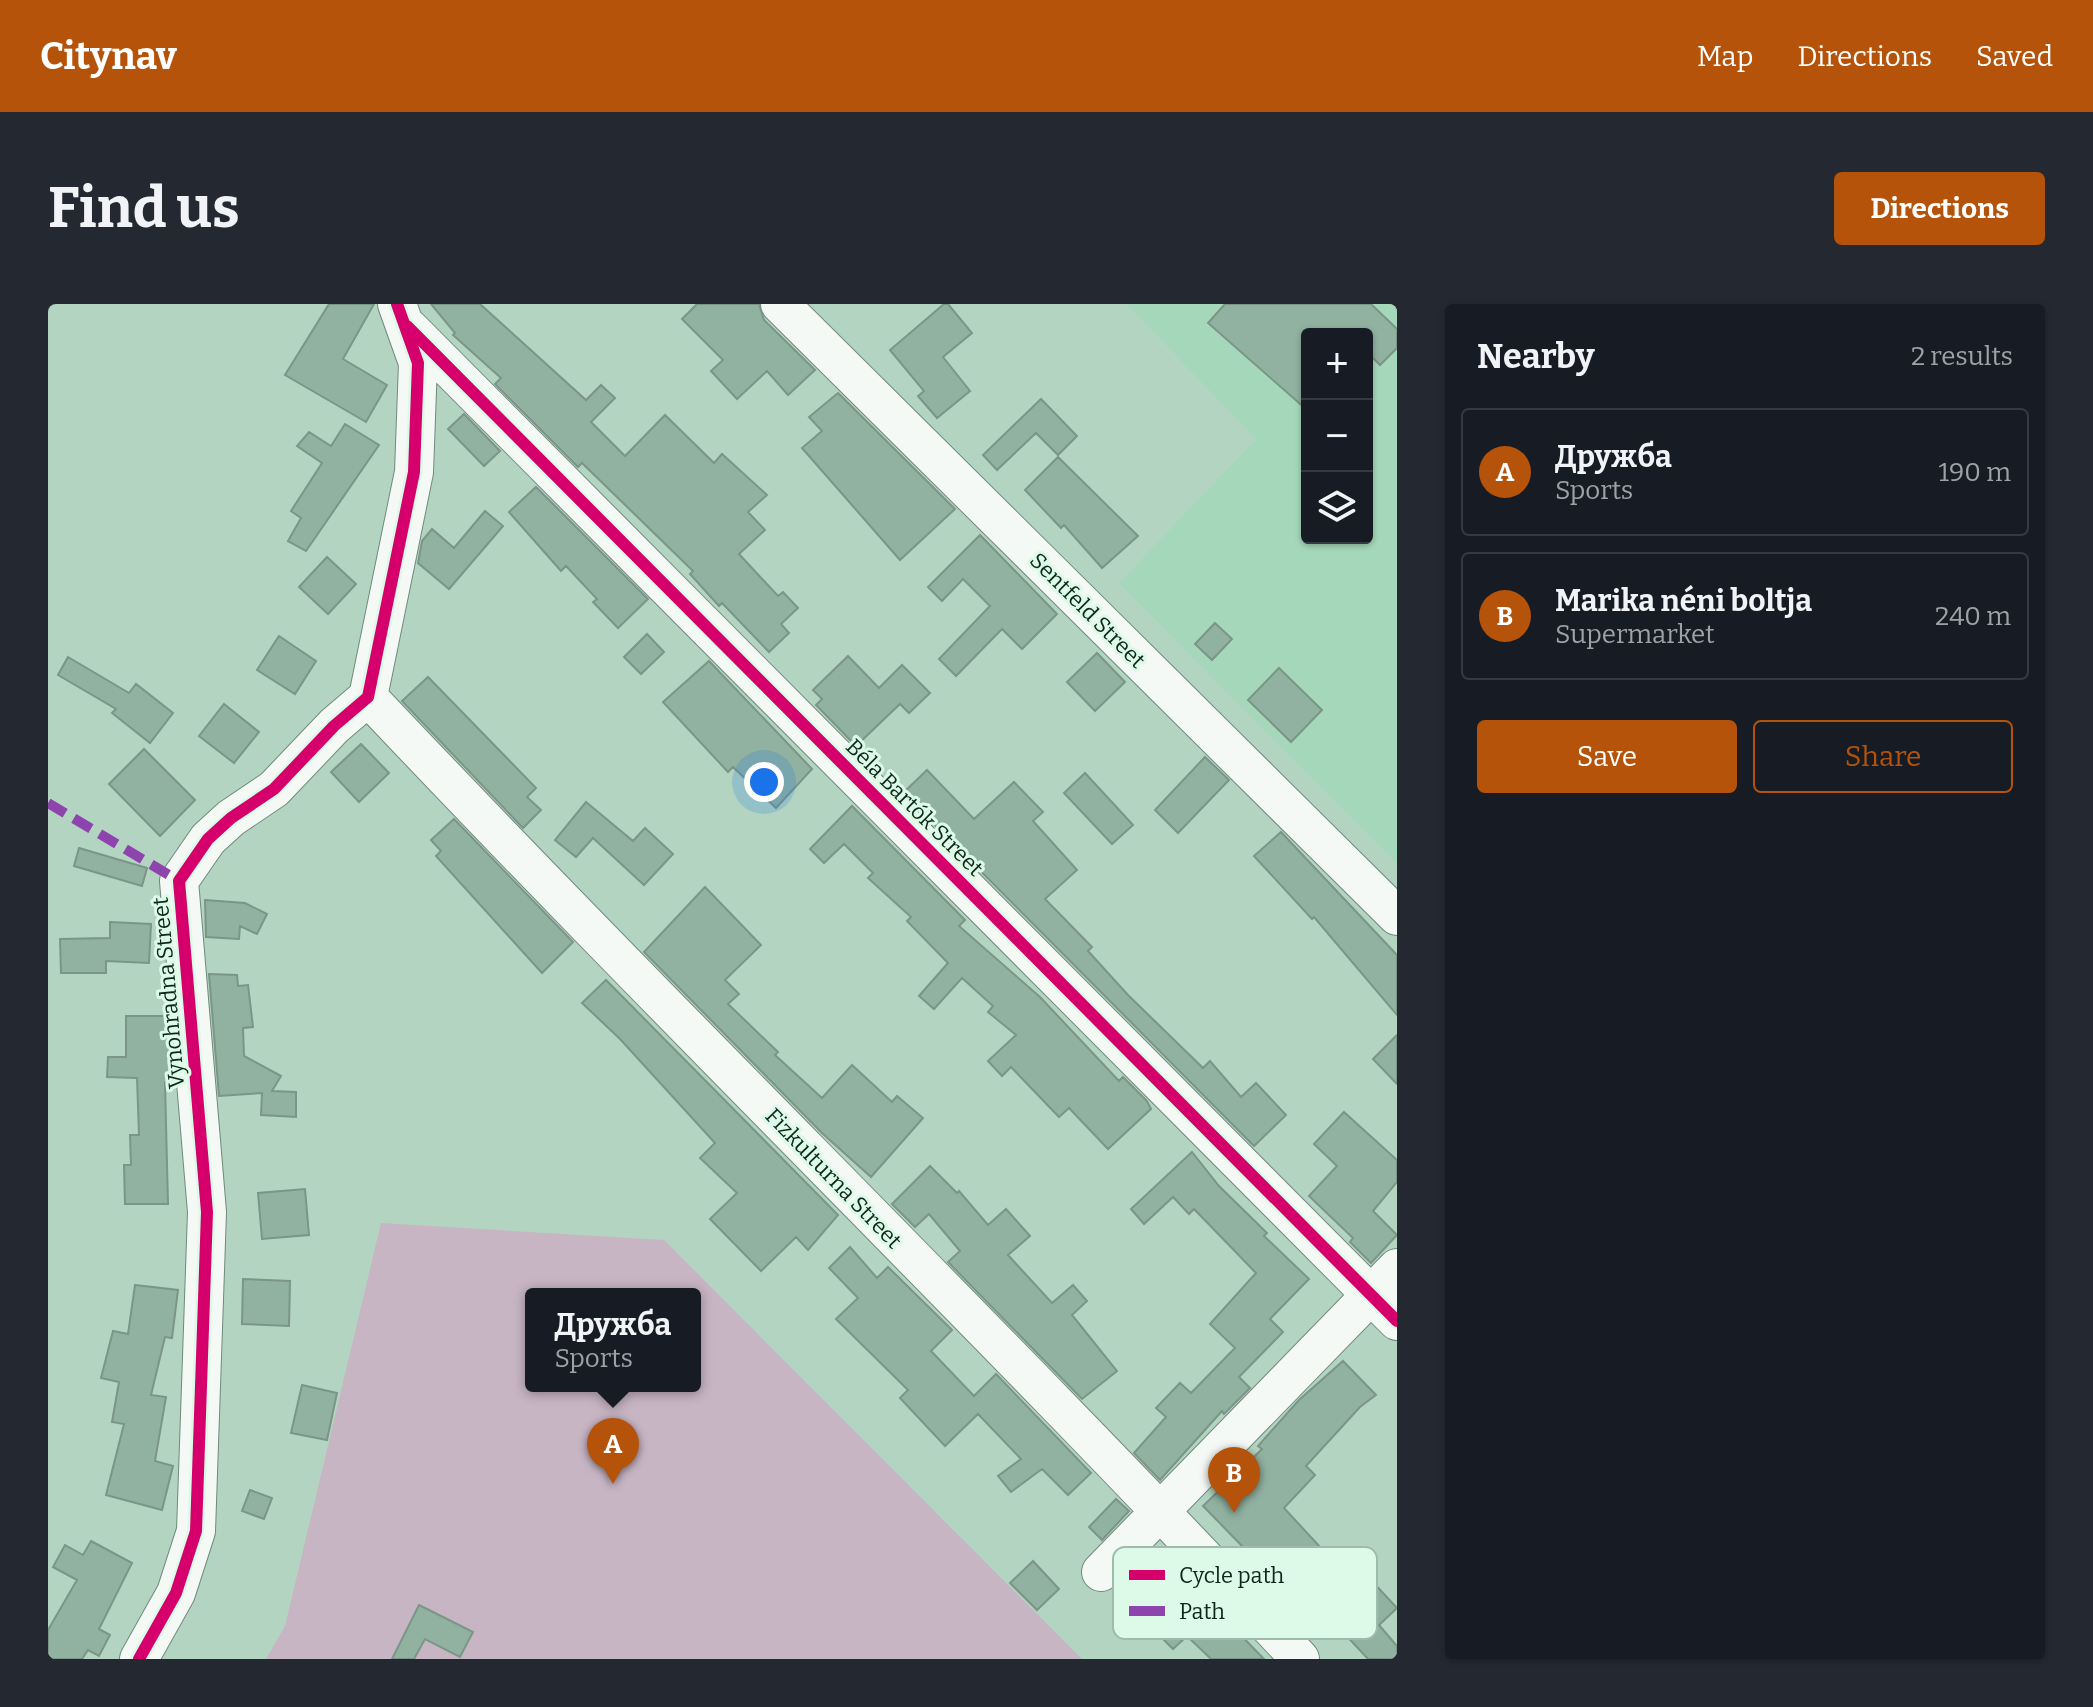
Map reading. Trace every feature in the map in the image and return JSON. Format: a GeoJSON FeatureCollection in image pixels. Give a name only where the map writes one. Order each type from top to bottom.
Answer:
{"type":"FeatureCollection","features":[{"type":"Feature","properties":{"kind":"street","name":"Sentfeld Street"},"geometry":{"type":"LineString","coordinates":[[780,304],[1397,916]]}},
{"type":"Feature","properties":{"kind":"street"},"geometry":{"type":"LineString","coordinates":[[368,697],[414,472],[418,363],[400,313]]}},
{"type":"Feature","properties":{"kind":"street","name":"Béla Bartók Street"},"geometry":{"type":"LineString","coordinates":[[400,313],[1389,1295]]}},
{"type":"Feature","properties":{"kind":"street","name":"Fizkulturna Street"},"geometry":{"type":"LineString","coordinates":[[368,697],[518,856],[1196,1547]]}},
{"type":"Feature","properties":{"kind":"street","name":"Vynohradna Street"},"geometry":{"type":"LineString","coordinates":[[139,1659],[176,1593],[196,1531],[197,1516],[207,1212],[179,881],[208,839],[231,818],[274,789],[334,726],[368,697]]}},
{"type":"Feature","properties":{"kind":"street"},"geometry":{"type":"LineString","coordinates":[[1127,1547],[1389,1295]]}},
{"type":"Feature","properties":{"kind":"street"},"geometry":{"type":"LineString","coordinates":[[1101,1572],[1113,1560]]}},
{"type":"Feature","properties":{"kind":"street","name":"Fizkulturna Street"},"geometry":{"type":"LineString","coordinates":[[1281,1639],[1300,1659]]}},
{"type":"Feature","properties":{"kind":"shaded area"},"geometry":{"type":"Polygon","coordinates":[[[1127,304],[1397,304],[1397,864],[1119,583],[1256,439],[1127,304]]]}},
{"type":"Feature","properties":{"kind":"shaded area"},"geometry":{"type":"Polygon","coordinates":[[[381,1223],[664,1240],[1082,1659],[266,1659],[285,1626],[381,1223]]]}},
{"type":"Feature","properties":{"kind":"building"},"geometry":{"type":"Polygon","coordinates":[[[329,304],[374,304],[343,359],[387,385],[366,422],[285,375],[329,304]]]}},
{"type":"Feature","properties":{"kind":"building"},"geometry":{"type":"Polygon","coordinates":[[[431,304],[480,304],[586,400],[601,385],[615,398],[591,422],[625,456],[665,415],[714,463],[722,454],[767,495],[748,512],[765,530],[739,554],[778,596],[783,592],[798,608],[781,624],[789,633],[769,652],[722,603],[719,606],[690,574],[693,571],[582,463],[578,467],[495,384],[501,378],[453,335],[455,333],[431,304]]]}},
{"type":"Feature","properties":{"kind":"building"},"geometry":{"type":"Polygon","coordinates":[[[697,304],[759,304],[764,320],[815,370],[788,395],[767,371],[737,399],[711,371],[723,360],[682,319],[697,304]]]}},
{"type":"Feature","properties":{"kind":"building"},"geometry":{"type":"Polygon","coordinates":[[[944,304],[948,304],[972,333],[943,357],[970,391],[937,418],[918,396],[924,391],[890,350],[944,304]]]}},
{"type":"Feature","properties":{"kind":"building"},"geometry":{"type":"Polygon","coordinates":[[[1225,304],[1371,304],[1397,329],[1397,348],[1380,365],[1373,358],[1373,328],[1301,328],[1301,405],[1208,323],[1225,304]]]}},
{"type":"Feature","properties":{"kind":"building"},"geometry":{"type":"Polygon","coordinates":[[[838,393],[955,509],[900,560],[802,448],[822,431],[809,417],[838,393]]]}},
{"type":"Feature","properties":{"kind":"building"},"geometry":{"type":"Polygon","coordinates":[[[1041,399],[1077,436],[1058,455],[1036,433],[997,470],[983,455],[1041,399]]]}},
{"type":"Feature","properties":{"kind":"building"},"geometry":{"type":"Polygon","coordinates":[[[464,414],[500,451],[484,466],[448,429],[464,414]]]}},
{"type":"Feature","properties":{"kind":"building"},"geometry":{"type":"Polygon","coordinates":[[[345,424],[379,445],[306,551],[288,541],[301,518],[291,511],[322,463],[297,446],[309,432],[331,446],[345,424]]]}},
{"type":"Feature","properties":{"kind":"building"},"geometry":{"type":"Polygon","coordinates":[[[1058,457],[1138,536],[1102,568],[1064,525],[1061,528],[1025,490],[1058,457]]]}},
{"type":"Feature","properties":{"kind":"building"},"geometry":{"type":"Polygon","coordinates":[[[536,487],[648,599],[618,628],[593,602],[597,599],[566,566],[561,571],[509,512],[536,487]]]}},
{"type":"Feature","properties":{"kind":"building"},"geometry":{"type":"Polygon","coordinates":[[[485,511],[503,526],[449,589],[418,563],[422,541],[432,529],[454,548],[485,511]]]}},
{"type":"Feature","properties":{"kind":"building"},"geometry":{"type":"Polygon","coordinates":[[[980,535],[1057,614],[1022,649],[1002,629],[956,676],[939,659],[990,606],[963,579],[942,601],[928,587],[980,535]]]}},
{"type":"Feature","properties":{"kind":"building"},"geometry":{"type":"Polygon","coordinates":[[[327,557],[356,584],[328,614],[299,587],[327,557]]]}},
{"type":"Feature","properties":{"kind":"building"},"geometry":{"type":"Polygon","coordinates":[[[1215,623],[1232,639],[1212,660],[1195,644],[1215,623]]]}},
{"type":"Feature","properties":{"kind":"building"},"geometry":{"type":"Polygon","coordinates":[[[647,634],[664,652],[641,674],[624,657],[647,634]]]}},
{"type":"Feature","properties":{"kind":"building"},"geometry":{"type":"Polygon","coordinates":[[[279,636],[316,661],[295,694],[257,670],[279,636]]]}},
{"type":"Feature","properties":{"kind":"building"},"geometry":{"type":"Polygon","coordinates":[[[1097,653],[1125,682],[1095,711],[1067,682],[1097,653]]]}},
{"type":"Feature","properties":{"kind":"building"},"geometry":{"type":"Polygon","coordinates":[[[848,656],[879,688],[902,665],[930,693],[909,713],[900,704],[856,746],[816,705],[822,699],[813,690],[848,656]]]}},
{"type":"Feature","properties":{"kind":"building"},"geometry":{"type":"Polygon","coordinates":[[[68,657],[129,693],[136,684],[173,713],[150,743],[112,713],[116,709],[58,675],[68,657]]]}},
{"type":"Feature","properties":{"kind":"building"},"geometry":{"type":"Polygon","coordinates":[[[709,661],[812,769],[776,808],[733,767],[728,772],[663,702],[709,661]]]}},
{"type":"Feature","properties":{"kind":"building"},"geometry":{"type":"Polygon","coordinates":[[[1279,668],[1322,710],[1291,742],[1248,700],[1279,668]]]}},
{"type":"Feature","properties":{"kind":"building"},"geometry":{"type":"Polygon","coordinates":[[[428,677],[536,788],[527,797],[541,810],[523,828],[402,701],[428,677]]]}},
{"type":"Feature","properties":{"kind":"building"},"geometry":{"type":"Polygon","coordinates":[[[224,704],[259,732],[234,763],[199,736],[224,704]]]}},
{"type":"Feature","properties":{"kind":"building"},"geometry":{"type":"Polygon","coordinates":[[[361,744],[389,773],[359,802],[331,772],[361,744]]]}},
{"type":"Feature","properties":{"kind":"building"},"geometry":{"type":"Polygon","coordinates":[[[144,749],[195,800],[160,836],[109,784],[144,749]]]}},
{"type":"Feature","properties":{"kind":"building"},"geometry":{"type":"Polygon","coordinates":[[[1205,757],[1229,780],[1178,833],[1155,810],[1205,757]]]}},
{"type":"Feature","properties":{"kind":"building"},"geometry":{"type":"Polygon","coordinates":[[[927,770],[974,819],[1014,782],[1043,812],[1033,821],[1077,870],[1045,899],[1092,947],[1088,951],[1128,995],[1203,1068],[1210,1061],[1241,1097],[1256,1083],[1286,1115],[1254,1146],[903,793],[927,770]]]}},
{"type":"Feature","properties":{"kind":"building"},"geometry":{"type":"Polygon","coordinates":[[[1085,773],[1133,825],[1112,844],[1064,793],[1085,773]]]}},
{"type":"Feature","properties":{"kind":"building"},"geometry":{"type":"Polygon","coordinates":[[[586,802],[633,841],[645,828],[673,854],[644,885],[593,838],[576,857],[555,840],[586,802]]]}},
{"type":"Feature","properties":{"kind":"building"},"geometry":{"type":"Polygon","coordinates":[[[852,806],[965,920],[959,926],[1040,997],[1119,1081],[1123,1077],[1147,1101],[1151,1109],[1108,1149],[1069,1108],[1059,1117],[1011,1067],[1002,1076],[988,1061],[1016,1035],[988,1012],[993,1006],[962,978],[934,1009],[919,996],[948,963],[907,921],[911,917],[868,878],[873,873],[844,844],[824,863],[810,849],[852,806]]]}},
{"type":"Feature","properties":{"kind":"building"},"geometry":{"type":"Polygon","coordinates":[[[454,819],[573,942],[542,973],[436,856],[441,851],[431,840],[454,819]]]}},
{"type":"Feature","properties":{"kind":"building"},"geometry":{"type":"Polygon","coordinates":[[[1281,832],[1397,955],[1397,1015],[1314,917],[1312,919],[1254,856],[1281,832]]]}},
{"type":"Feature","properties":{"kind":"building"},"geometry":{"type":"Polygon","coordinates":[[[79,848],[147,868],[142,886],[74,866],[79,848]]]}},
{"type":"Feature","properties":{"kind":"building"},"geometry":{"type":"Polygon","coordinates":[[[705,887],[761,945],[725,980],[739,994],[728,1004],[778,1052],[775,1055],[822,1098],[852,1065],[892,1102],[897,1096],[923,1118],[871,1177],[822,1133],[644,952],[705,887]]]}},
{"type":"Feature","properties":{"kind":"building"},"geometry":{"type":"Polygon","coordinates":[[[205,900],[245,903],[267,914],[257,934],[240,926],[239,939],[206,937],[205,900]]]}},
{"type":"Feature","properties":{"kind":"building"},"geometry":{"type":"Polygon","coordinates":[[[110,922],[151,924],[149,963],[106,961],[106,973],[61,973],[60,939],[110,938],[110,922]]]}},
{"type":"Feature","properties":{"kind":"building"},"geometry":{"type":"Polygon","coordinates":[[[209,974],[237,975],[238,986],[248,985],[253,1027],[243,1028],[244,1056],[281,1076],[272,1091],[296,1092],[296,1117],[261,1115],[262,1093],[219,1096],[209,974]]]}},
{"type":"Feature","properties":{"kind":"building"},"geometry":{"type":"Polygon","coordinates":[[[606,980],[838,1215],[808,1250],[796,1237],[761,1271],[710,1219],[737,1193],[700,1158],[715,1143],[620,1039],[582,1003],[606,980]]]}},
{"type":"Feature","properties":{"kind":"building"},"geometry":{"type":"Polygon","coordinates":[[[126,1016],[168,1016],[174,1082],[165,1083],[168,1204],[125,1204],[124,1165],[131,1165],[130,1135],[139,1135],[137,1078],[107,1077],[108,1057],[126,1057],[126,1016]]]}},
{"type":"Feature","properties":{"kind":"building"},"geometry":{"type":"Polygon","coordinates":[[[1397,1035],[1397,1084],[1373,1059],[1397,1035]]]}},
{"type":"Feature","properties":{"kind":"building"},"geometry":{"type":"Polygon","coordinates":[[[1344,1112],[1397,1160],[1397,1182],[1373,1211],[1397,1235],[1371,1263],[1350,1242],[1353,1238],[1309,1196],[1337,1166],[1314,1144],[1344,1112]]]}},
{"type":"Feature","properties":{"kind":"building"},"geometry":{"type":"Polygon","coordinates":[[[1192,1152],[1219,1186],[1267,1233],[1264,1236],[1309,1279],[1270,1319],[1283,1332],[1239,1377],[1250,1388],[1224,1414],[1222,1411],[1160,1480],[1134,1453],[1166,1417],[1156,1408],[1180,1383],[1191,1393],[1235,1348],[1210,1324],[1256,1273],[1194,1209],[1189,1214],[1173,1197],[1144,1224],[1131,1209],[1192,1152]]]}},
{"type":"Feature","properties":{"kind":"building"},"geometry":{"type":"Polygon","coordinates":[[[930,1166],[957,1193],[959,1191],[988,1225],[1006,1209],[1030,1236],[1008,1255],[1052,1303],[1073,1285],[1087,1301],[1072,1315],[1117,1371],[1082,1399],[948,1262],[960,1251],[929,1214],[915,1227],[892,1204],[930,1166]]]}},
{"type":"Feature","properties":{"kind":"building"},"geometry":{"type":"Polygon","coordinates":[[[305,1189],[309,1235],[262,1239],[258,1193],[305,1189]]]}},
{"type":"Feature","properties":{"kind":"building"},"geometry":{"type":"Polygon","coordinates":[[[850,1247],[877,1278],[888,1267],[952,1330],[931,1351],[974,1396],[996,1374],[1091,1473],[1068,1495],[1042,1469],[1011,1492],[998,1476],[1021,1459],[978,1414],[945,1446],[900,1398],[908,1390],[836,1319],[858,1298],[829,1268],[850,1247]]]}},
{"type":"Feature","properties":{"kind":"building"},"geometry":{"type":"Polygon","coordinates":[[[243,1279],[290,1281],[289,1326],[242,1324],[243,1279]]]}},
{"type":"Feature","properties":{"kind":"building"},"geometry":{"type":"Polygon","coordinates":[[[135,1285],[178,1290],[172,1338],[165,1337],[151,1395],[166,1397],[155,1461],[173,1466],[162,1510],[106,1495],[124,1424],[112,1422],[119,1382],[101,1378],[113,1331],[128,1334],[135,1285]]]}},
{"type":"Feature","properties":{"kind":"building"},"geometry":{"type":"Polygon","coordinates":[[[1343,1361],[1376,1395],[1360,1407],[1306,1466],[1315,1475],[1284,1508],[1320,1547],[1241,1547],[1203,1506],[1262,1449],[1258,1446],[1299,1400],[1343,1361]]]}},
{"type":"Feature","properties":{"kind":"building"},"geometry":{"type":"Polygon","coordinates":[[[302,1385],[337,1393],[327,1440],[291,1433],[302,1385]]]}},
{"type":"Feature","properties":{"kind":"building"},"geometry":{"type":"Polygon","coordinates":[[[250,1490],[272,1498],[264,1519],[242,1511],[250,1490]]]}},
{"type":"Feature","properties":{"kind":"building"},"geometry":{"type":"Polygon","coordinates":[[[1116,1499],[1129,1511],[1102,1540],[1089,1527],[1116,1499]]]}},
{"type":"Feature","properties":{"kind":"building"},"geometry":{"type":"Polygon","coordinates":[[[91,1541],[132,1563],[99,1629],[110,1635],[99,1656],[88,1650],[82,1659],[48,1659],[48,1630],[77,1580],[53,1567],[65,1545],[83,1555],[91,1541]]]}},
{"type":"Feature","properties":{"kind":"building"},"geometry":{"type":"Polygon","coordinates":[[[1033,1561],[1059,1589],[1037,1610],[1010,1583],[1033,1561]]]}},
{"type":"Feature","properties":{"kind":"building"},"geometry":{"type":"Polygon","coordinates":[[[1377,1587],[1397,1608],[1379,1625],[1397,1646],[1397,1659],[1368,1659],[1349,1639],[1377,1639],[1377,1587]]]}},
{"type":"Feature","properties":{"kind":"building"},"geometry":{"type":"Polygon","coordinates":[[[419,1605],[473,1632],[460,1657],[425,1639],[414,1659],[392,1659],[419,1605]]]}},
{"type":"Feature","properties":{"kind":"building"},"geometry":{"type":"Polygon","coordinates":[[[1163,1639],[1184,1639],[1173,1649],[1163,1639]]]}},
{"type":"Feature","properties":{"kind":"building"},"geometry":{"type":"Polygon","coordinates":[[[1190,1639],[1245,1639],[1264,1659],[1211,1659],[1190,1639]]]}},
{"type":"Feature","properties":{"kind":"marked path"},"geometry":{"type":"LineString","coordinates":[[48,803],[179,881]]}},
{"type":"Feature","properties":{"kind":"cycle path"},"geometry":{"type":"LineString","coordinates":[[139,1659],[176,1593],[196,1531],[207,1212],[179,881],[208,839],[231,818],[274,789],[334,726],[368,697],[414,472],[418,363],[397,304]]}},
{"type":"Feature","properties":{"kind":"cycle path"},"geometry":{"type":"LineString","coordinates":[[407,326],[1397,1321]]}},
{"type":"Feature","properties":{"kind":"place","name":"Дружба"},"geometry":{"type":"Point","coordinates":[613,1484]}},
{"type":"Feature","properties":{"kind":"place","name":"Marika néni boltja"},"geometry":{"type":"Point","coordinates":[1234,1513]}}]}
